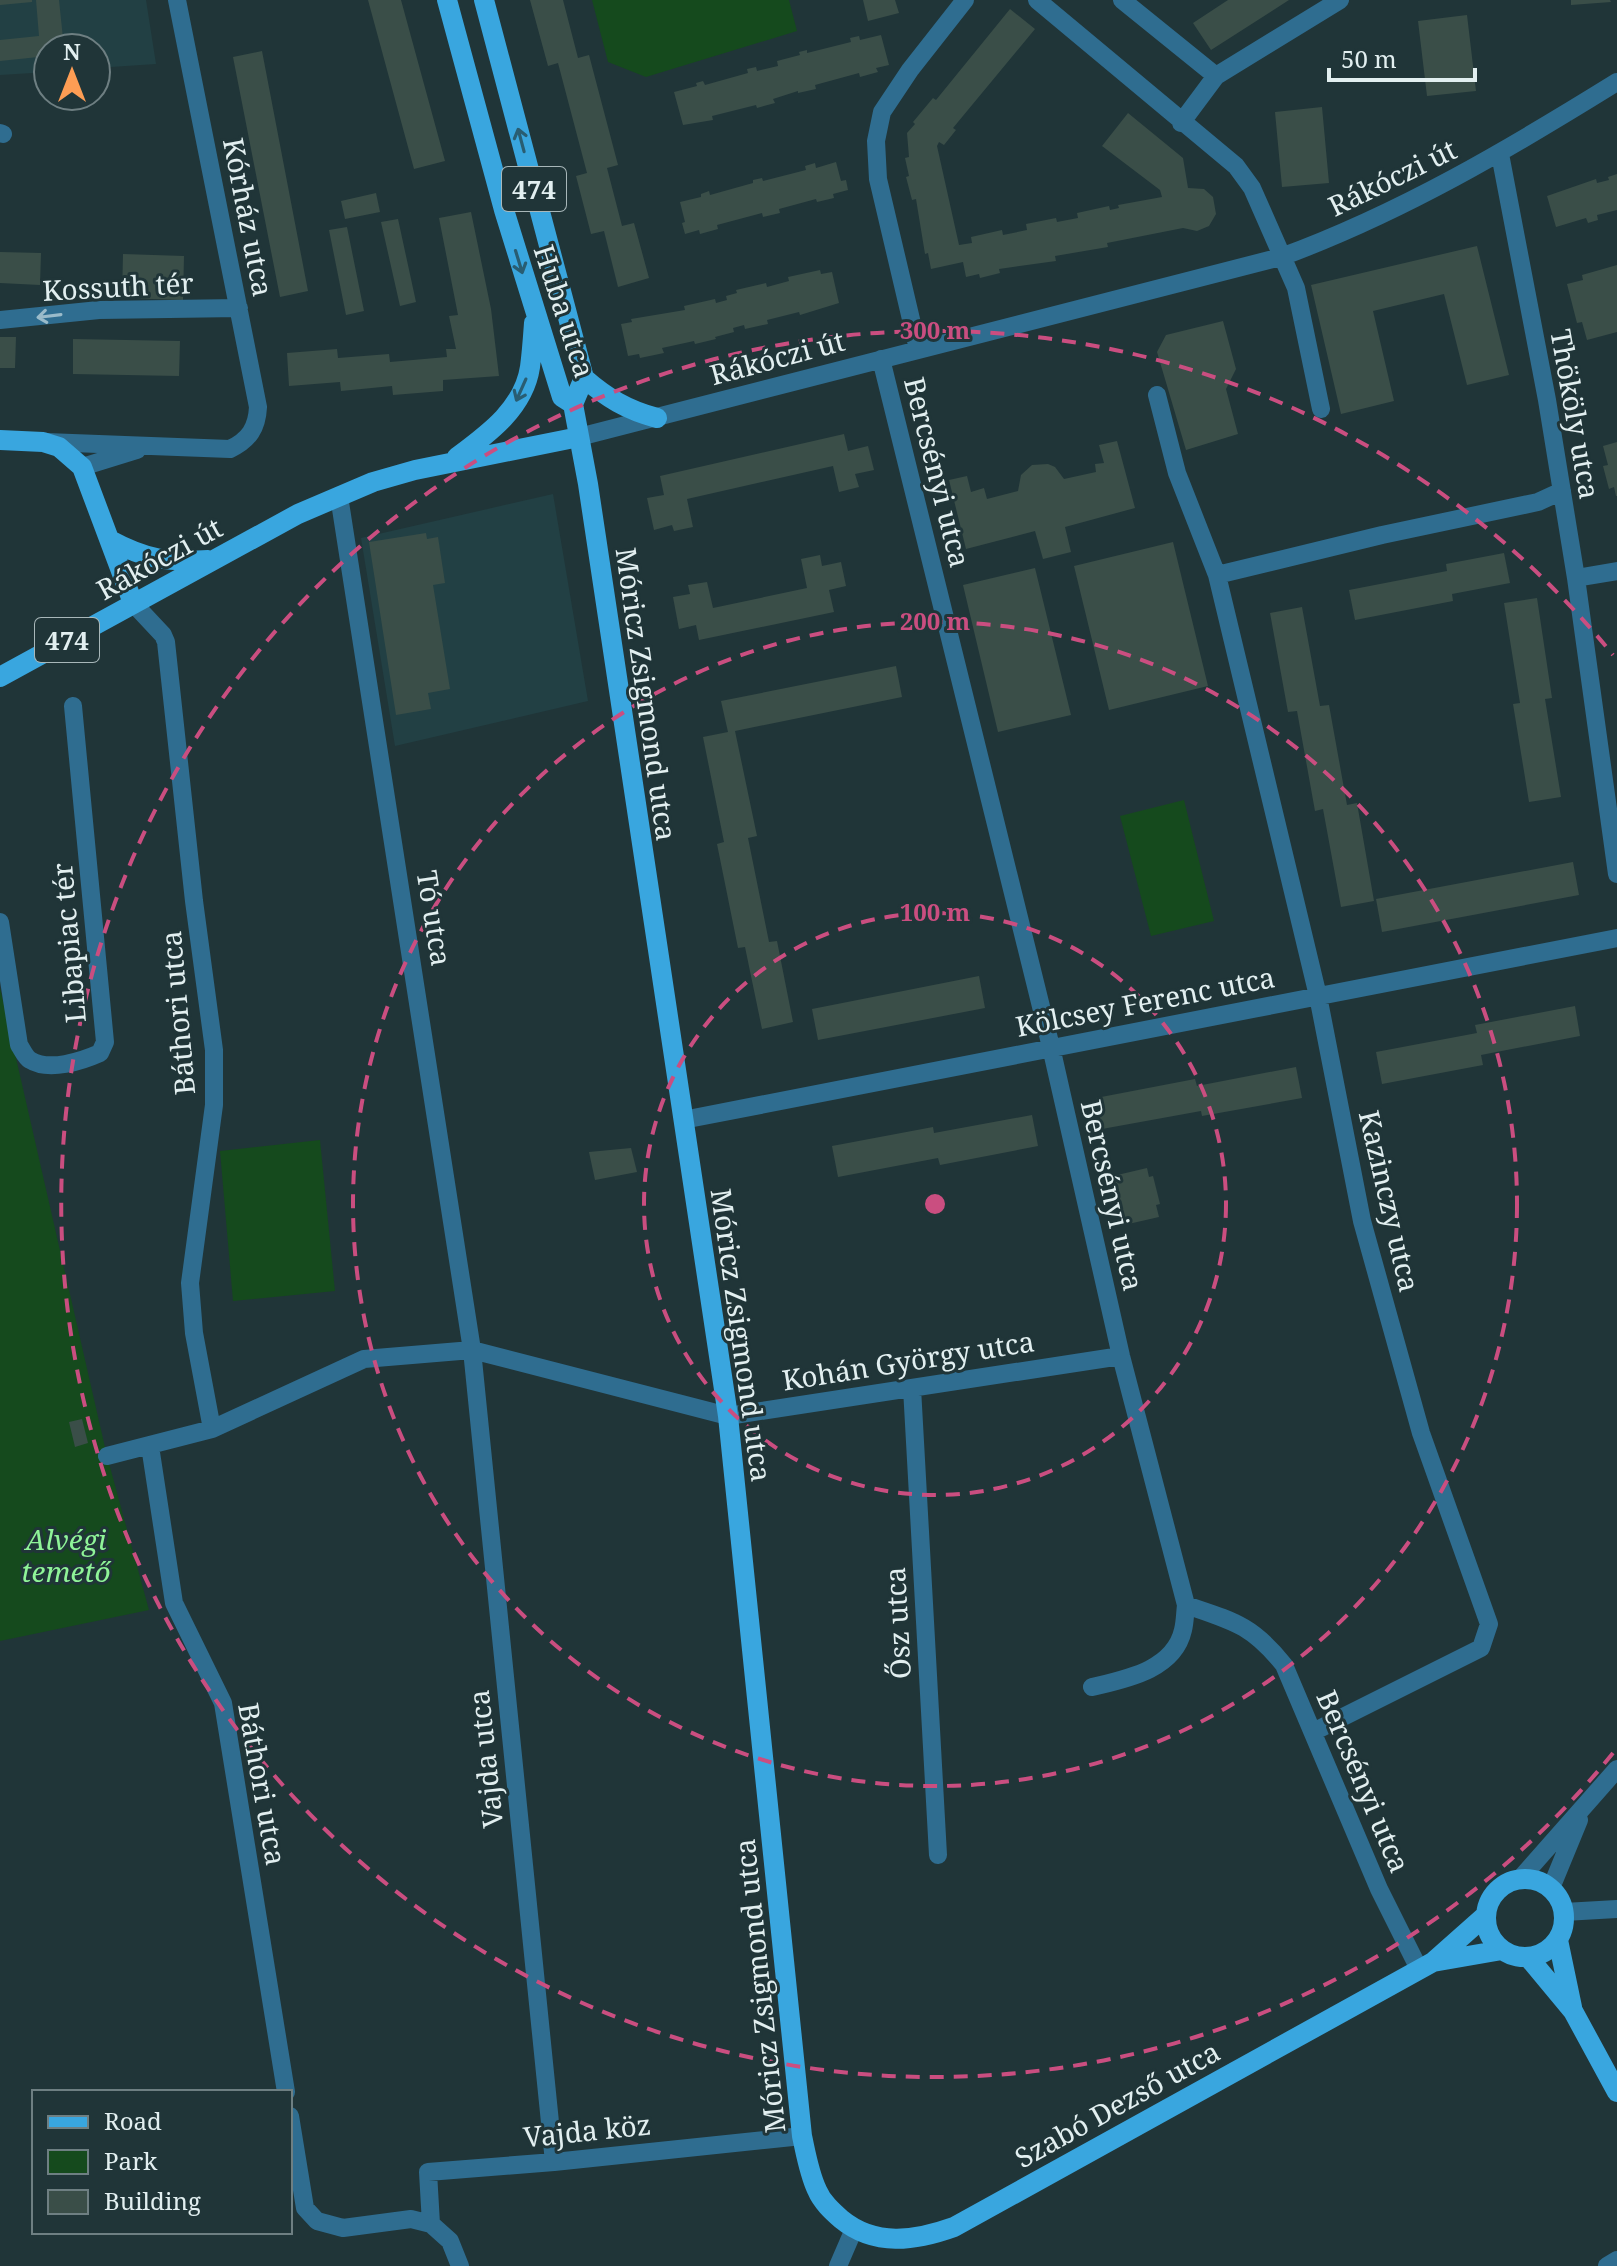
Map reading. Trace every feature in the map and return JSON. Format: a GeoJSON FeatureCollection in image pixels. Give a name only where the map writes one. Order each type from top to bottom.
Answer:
{"type":"FeatureCollection","features":[{"type":"Feature","properties":{"kind":"main road","name":"Huba utca"},"geometry":{"type":"LineString","coordinates":[[447,0],[535,314],[562,397],[573,404]]}},
{"type":"Feature","properties":{"kind":"main road","name":"Huba utca"},"geometry":{"type":"LineString","coordinates":[[484,0],[584,378],[573,404],[579,437]]}},
{"type":"Feature","properties":{"kind":"main road","name":"474"},"geometry":{"type":"LineString","coordinates":[[450,462],[496,428],[515,404],[530,370],[535,314]]}},
{"type":"Feature","properties":{"kind":"main road"},"geometry":{"type":"LineString","coordinates":[[584,378],[618,404],[657,418]]}},
{"type":"Feature","properties":{"kind":"main road","name":"Rákóczi út"},"geometry":{"type":"LineString","coordinates":[[0,677],[298,514],[339,496],[373,482],[450,462],[579,437]]}},
{"type":"Feature","properties":{"kind":"main road","name":"Móricz Zsigmond utca"},"geometry":{"type":"LineString","coordinates":[[579,437],[728,1416],[802,2136],[818,2194],[854,2229]]}},
{"type":"Feature","properties":{"kind":"main road"},"geometry":{"type":"LineString","coordinates":[[0,440],[43,442],[59,447],[82,467],[133,603]]}},
{"type":"Feature","properties":{"kind":"main road"},"geometry":{"type":"LineString","coordinates":[[110,540],[146,556],[169,562],[212,560]]}},
{"type":"Feature","properties":{"kind":"main road"},"geometry":{"type":"LineString","coordinates":[[1520,1879],[1536,1880],[1551,1888],[1560,1899],[1564,1912],[1564,1926],[1558,1940],[1545,1952],[1528,1957],[1514,1956],[1502,1950],[1489,1935],[1486,1915],[1491,1898],[1503,1885],[1520,1879]]}},
{"type":"Feature","properties":{"kind":"main road","name":"Szabó Dezső utca"},"geometry":{"type":"LineString","coordinates":[[854,2229],[873,2237],[909,2239],[930,2236],[954,2227],[1426,1966],[1486,1915]]}},
{"type":"Feature","properties":{"kind":"main road"},"geometry":{"type":"LineString","coordinates":[[1558,1940],[1573,2011]]}},
{"type":"Feature","properties":{"kind":"main road","name":"Szabó Dezső utca"},"geometry":{"type":"LineString","coordinates":[[1426,1966],[1502,1950]]}},
{"type":"Feature","properties":{"kind":"main road"},"geometry":{"type":"LineString","coordinates":[[1528,1957],[1573,2011],[1617,2092]]}},
{"type":"Feature","properties":{"kind":"street","name":"Kórház utca"},"geometry":{"type":"LineString","coordinates":[[151,446],[230,449],[244,442],[252,431],[258,407],[177,0]]}},
{"type":"Feature","properties":{"kind":"street"},"geometry":{"type":"LineString","coordinates":[[918,349],[878,179],[876,141],[882,112],[910,70],[965,0]]}},
{"type":"Feature","properties":{"kind":"street"},"geometry":{"type":"LineString","coordinates":[[1037,0],[1236,166],[1252,188],[1296,288],[1321,409]]}},
{"type":"Feature","properties":{"kind":"street"},"geometry":{"type":"LineString","coordinates":[[1122,0],[1216,76]]}},
{"type":"Feature","properties":{"kind":"street"},"geometry":{"type":"LineString","coordinates":[[1181,123],[1216,76],[1340,0]]}},
{"type":"Feature","properties":{"kind":"street","name":"Rákóczi út"},"geometry":{"type":"LineString","coordinates":[[579,437],[1281,257],[1386,214],[1500,154],[1617,82]]}},
{"type":"Feature","properties":{"kind":"street","name":"Thököly utca"},"geometry":{"type":"LineString","coordinates":[[1500,154],[1562,491],[1617,874]]}},
{"type":"Feature","properties":{"kind":"street","name":"Kossuth tér"},"geometry":{"type":"LineString","coordinates":[[0,320],[18,321],[99,310],[239,308]]}},
{"type":"Feature","properties":{"kind":"street","name":"Bercsényi utca"},"geometry":{"type":"LineString","coordinates":[[881,359],[1051,1047],[1121,1356],[1186,1605],[1234,1621],[1264,1641],[1284,1665],[1379,1889],[1426,1966]]}},
{"type":"Feature","properties":{"kind":"street","name":"Kazinczy utca"},"geometry":{"type":"LineString","coordinates":[[1157,395],[1177,473],[1217,575],[1318,996],[1362,1221],[1421,1433],[1489,1624],[1481,1648],[1313,1732]]}},
{"type":"Feature","properties":{"kind":"street"},"geometry":{"type":"LineString","coordinates":[[43,442],[151,446]]}},
{"type":"Feature","properties":{"kind":"street"},"geometry":{"type":"LineString","coordinates":[[82,467],[151,446]]}},
{"type":"Feature","properties":{"kind":"street"},"geometry":{"type":"LineString","coordinates":[[1217,575],[1382,535],[1538,502],[1562,491]]}},
{"type":"Feature","properties":{"kind":"street","name":"Tó utca"},"geometry":{"type":"LineString","coordinates":[[339,496],[472,1350]]}},
{"type":"Feature","properties":{"kind":"street"},"geometry":{"type":"LineString","coordinates":[[1576,578],[1617,571]]}},
{"type":"Feature","properties":{"kind":"street","name":"Báthori utca"},"geometry":{"type":"LineString","coordinates":[[133,603],[166,642],[194,901],[212,1022],[214,1105],[190,1283],[194,1333],[212,1429]]}},
{"type":"Feature","properties":{"kind":"street","name":"Libapiac tér"},"geometry":{"type":"LineString","coordinates":[[0,922],[19,1045],[29,1060],[43,1065],[79,1062],[100,1053],[105,1042],[73,706]]}},
{"type":"Feature","properties":{"kind":"street","name":"Kölcsey Ferenc utca"},"geometry":{"type":"LineString","coordinates":[[683,1120],[1617,938]]}},
{"type":"Feature","properties":{"kind":"street","name":"Kohán György utca"},"geometry":{"type":"LineString","coordinates":[[107,1456],[212,1429],[364,1359],[472,1350],[728,1416],[1121,1356]]}},
{"type":"Feature","properties":{"kind":"street","name":"Vajda utca"},"geometry":{"type":"LineString","coordinates":[[472,1350],[554,2162]]}},
{"type":"Feature","properties":{"kind":"street","name":"Ősz utca"},"geometry":{"type":"LineString","coordinates":[[912,1388],[938,1855]]}},
{"type":"Feature","properties":{"kind":"street","name":"Báthori utca"},"geometry":{"type":"LineString","coordinates":[[150,1446],[174,1603],[223,1703],[286,2090]]}},
{"type":"Feature","properties":{"kind":"street"},"geometry":{"type":"LineString","coordinates":[[1092,1687],[1132,1678],[1168,1659],[1183,1632],[1186,1605]]}},
{"type":"Feature","properties":{"kind":"street"},"geometry":{"type":"LineString","coordinates":[[1520,1879],[1617,1769]]}},
{"type":"Feature","properties":{"kind":"street"},"geometry":{"type":"LineString","coordinates":[[1551,1888],[1583,1810]]}},
{"type":"Feature","properties":{"kind":"street"},"geometry":{"type":"LineString","coordinates":[[1564,1912],[1617,1909]]}},
{"type":"Feature","properties":{"kind":"street"},"geometry":{"type":"LineString","coordinates":[[292,2128],[305,2208],[317,2221],[343,2228],[411,2219],[431,2224],[450,2241],[460,2266]]}},
{"type":"Feature","properties":{"kind":"street","name":"Vajda köz"},"geometry":{"type":"LineString","coordinates":[[431,2224],[428,2172],[802,2136]]}},
{"type":"Feature","properties":{"kind":"street"},"geometry":{"type":"LineString","coordinates":[[838,2266],[854,2229]]}},
{"type":"Feature","properties":{"kind":"street"},"geometry":{"type":"LineString","coordinates":[[1607,2266],[1617,2260]]}},
{"type":"Feature","properties":{"kind":"shaded area"},"geometry":{"type":"Polygon","coordinates":[[[0,0],[146,0],[156,64],[112,67],[112,32],[32,32],[32,73],[0,75],[0,0]]]}},
{"type":"Feature","properties":{"kind":"shaded area"},"geometry":{"type":"Polygon","coordinates":[[[553,494],[588,701],[395,746],[361,538],[553,494]]]}},
{"type":"Feature","properties":{"kind":"green space"},"geometry":{"type":"Polygon","coordinates":[[[592,0],[789,0],[797,31],[646,77],[608,62],[592,0]]]}},
{"type":"Feature","properties":{"kind":"green space"},"geometry":{"type":"Polygon","coordinates":[[[1184,800],[1214,921],[1151,936],[1120,816],[1184,800]]]}},
{"type":"Feature","properties":{"kind":"green space","name":"Alvégi temető"},"geometry":{"type":"Polygon","coordinates":[[[0,988],[107,1456],[149,1610],[0,1641],[0,988]]]}},
{"type":"Feature","properties":{"kind":"green space"},"geometry":{"type":"Polygon","coordinates":[[[320,1140],[335,1291],[233,1301],[220,1151],[320,1140]]]}},
{"type":"Feature","properties":{"kind":"building"},"geometry":{"type":"Polygon","coordinates":[[[0,0],[32,0],[32,2],[0,5],[0,0]]]}},
{"type":"Feature","properties":{"kind":"building"},"geometry":{"type":"Polygon","coordinates":[[[36,0],[59,0],[62,32],[39,32],[36,0]]]}},
{"type":"Feature","properties":{"kind":"building"},"geometry":{"type":"Polygon","coordinates":[[[368,0],[401,0],[445,161],[414,169],[368,0]]]}},
{"type":"Feature","properties":{"kind":"building"},"geometry":{"type":"Polygon","coordinates":[[[530,0],[563,0],[578,58],[589,55],[618,165],[607,168],[622,226],[634,223],[649,278],[618,287],[604,231],[591,234],[576,176],[587,173],[558,63],[548,66],[530,0]]]}},
{"type":"Feature","properties":{"kind":"building"},"geometry":{"type":"Polygon","coordinates":[[[863,0],[895,0],[899,13],[868,21],[863,0]]]}},
{"type":"Feature","properties":{"kind":"building"},"geometry":{"type":"Polygon","coordinates":[[[1228,0],[1289,0],[1211,50],[1193,23],[1228,0]]]}},
{"type":"Feature","properties":{"kind":"building"},"geometry":{"type":"Polygon","coordinates":[[[1571,0],[1610,0],[1611,2],[1571,5],[1571,0]]]}},
{"type":"Feature","properties":{"kind":"building"},"geometry":{"type":"Polygon","coordinates":[[[1010,9],[1035,29],[953,128],[956,130],[944,145],[939,142],[937,146],[959,245],[972,243],[971,237],[1002,230],[1003,235],[1027,230],[1026,224],[1056,218],[1057,222],[1078,218],[1077,213],[1109,206],[1110,210],[1119,208],[1118,205],[1162,197],[1160,190],[1102,146],[1128,113],[1183,158],[1188,188],[1204,189],[1213,197],[1216,214],[1209,226],[1197,231],[1183,228],[1107,243],[1108,247],[1055,256],[1056,261],[999,269],[1000,273],[980,278],[979,274],[966,277],[963,262],[931,269],[928,253],[925,254],[916,199],[912,200],[906,177],[909,176],[905,158],[909,157],[907,133],[915,124],[913,122],[933,98],[936,100],[1010,9]]]}},
{"type":"Feature","properties":{"kind":"building"},"geometry":{"type":"Polygon","coordinates":[[[1467,15],[1476,91],[1427,96],[1418,21],[1467,15]]]}},
{"type":"Feature","properties":{"kind":"building"},"geometry":{"type":"Polygon","coordinates":[[[881,35],[889,65],[876,68],[878,72],[860,77],[859,73],[815,85],[816,89],[773,99],[775,103],[757,108],[756,105],[712,116],[713,120],[683,125],[674,92],[697,86],[696,83],[703,81],[705,85],[748,73],[747,69],[756,67],[757,71],[778,66],[777,61],[800,55],[799,52],[807,50],[807,53],[851,42],[850,38],[859,36],[860,40],[881,35]]]}},
{"type":"Feature","properties":{"kind":"building"},"geometry":{"type":"Polygon","coordinates":[[[32,37],[32,58],[0,61],[0,40],[32,37]]]}},
{"type":"Feature","properties":{"kind":"building"},"geometry":{"type":"Polygon","coordinates":[[[262,51],[308,291],[280,297],[233,57],[262,51]]]}},
{"type":"Feature","properties":{"kind":"building"},"geometry":{"type":"Polygon","coordinates":[[[1322,107],[1329,183],[1282,187],[1275,112],[1322,107]]]}},
{"type":"Feature","properties":{"kind":"building"},"geometry":{"type":"Polygon","coordinates":[[[836,162],[841,181],[846,180],[848,190],[833,194],[834,198],[817,202],[816,199],[779,209],[780,213],[763,217],[762,213],[717,225],[718,229],[700,234],[699,230],[685,234],[680,202],[701,197],[709,191],[710,195],[753,183],[753,180],[762,178],[763,181],[806,170],[805,166],[815,163],[816,168],[836,162]]]}},
{"type":"Feature","properties":{"kind":"building"},"geometry":{"type":"Polygon","coordinates":[[[1617,174],[1617,210],[1597,215],[1598,220],[1588,223],[1586,218],[1556,227],[1547,196],[1596,179],[1597,183],[1609,180],[1608,177],[1617,174]]]}},
{"type":"Feature","properties":{"kind":"building"},"geometry":{"type":"Polygon","coordinates":[[[376,193],[380,212],[345,219],[341,201],[376,193]]]}},
{"type":"Feature","properties":{"kind":"building"},"geometry":{"type":"Polygon","coordinates":[[[471,212],[491,309],[499,376],[443,380],[443,391],[393,395],[392,386],[341,391],[340,382],[289,386],[287,353],[337,349],[338,358],[389,354],[390,362],[447,357],[446,349],[456,349],[449,316],[458,315],[439,218],[471,212]]]}},
{"type":"Feature","properties":{"kind":"building"},"geometry":{"type":"Polygon","coordinates":[[[398,219],[416,302],[400,306],[381,222],[398,219]]]}},
{"type":"Feature","properties":{"kind":"building"},"geometry":{"type":"Polygon","coordinates":[[[347,227],[364,311],[346,315],[329,230],[347,227]]]}},
{"type":"Feature","properties":{"kind":"building"},"geometry":{"type":"Polygon","coordinates":[[[1477,246],[1509,375],[1467,385],[1444,294],[1373,311],[1394,401],[1341,414],[1311,285],[1477,246]]]}},
{"type":"Feature","properties":{"kind":"building"},"geometry":{"type":"Polygon","coordinates":[[[0,252],[41,253],[40,285],[0,283],[0,252]]]}},
{"type":"Feature","properties":{"kind":"building"},"geometry":{"type":"Polygon","coordinates":[[[123,254],[184,256],[183,300],[122,298],[123,254]]]}},
{"type":"Feature","properties":{"kind":"building"},"geometry":{"type":"Polygon","coordinates":[[[1617,265],[1617,332],[1587,340],[1582,322],[1577,323],[1567,284],[1583,280],[1582,275],[1617,265]]]}},
{"type":"Feature","properties":{"kind":"building"},"geometry":{"type":"Polygon","coordinates":[[[820,270],[821,274],[832,272],[839,303],[800,315],[799,312],[767,320],[768,324],[733,328],[734,332],[716,339],[662,348],[664,353],[640,358],[639,354],[628,356],[621,324],[632,322],[631,319],[685,310],[684,306],[715,299],[716,303],[727,300],[726,296],[737,293],[736,290],[766,283],[767,287],[789,281],[788,277],[820,270]]]}},
{"type":"Feature","properties":{"kind":"building"},"geometry":{"type":"Polygon","coordinates":[[[1223,321],[1236,369],[1226,389],[1238,434],[1186,450],[1157,352],[1166,335],[1223,321]]]}},
{"type":"Feature","properties":{"kind":"building"},"geometry":{"type":"Polygon","coordinates":[[[0,337],[16,337],[15,368],[0,368],[0,337]]]}},
{"type":"Feature","properties":{"kind":"building"},"geometry":{"type":"Polygon","coordinates":[[[73,339],[180,341],[179,376],[73,374],[73,339]]]}},
{"type":"Feature","properties":{"kind":"building"},"geometry":{"type":"Polygon","coordinates":[[[844,434],[848,451],[868,446],[874,470],[855,474],[859,487],[839,492],[833,466],[687,499],[693,527],[674,531],[672,525],[654,530],[647,498],[664,495],[660,476],[844,434]]]}},
{"type":"Feature","properties":{"kind":"building"},"geometry":{"type":"Polygon","coordinates":[[[1117,441],[1135,508],[1065,527],[1071,552],[1043,559],[1035,531],[966,549],[949,480],[967,476],[971,492],[984,488],[987,499],[1018,491],[1021,475],[1032,465],[1055,467],[1064,479],[1096,472],[1095,464],[1104,463],[1099,445],[1117,441]]]}},
{"type":"Feature","properties":{"kind":"building"},"geometry":{"type":"Polygon","coordinates":[[[1617,442],[1616,496],[1614,487],[1609,489],[1603,466],[1608,465],[1603,446],[1617,442]]]}},
{"type":"Feature","properties":{"kind":"building"},"geometry":{"type":"Polygon","coordinates":[[[426,533],[427,539],[438,537],[445,583],[433,585],[450,689],[428,693],[431,709],[396,715],[369,542],[426,533]]]}},
{"type":"Feature","properties":{"kind":"building"},"geometry":{"type":"Polygon","coordinates":[[[1173,542],[1208,686],[1109,710],[1074,566],[1173,542]]]}},
{"type":"Feature","properties":{"kind":"building"},"geometry":{"type":"Polygon","coordinates":[[[1504,553],[1510,583],[1452,594],[1453,601],[1355,620],[1349,590],[1447,571],[1446,564],[1504,553]]]}},
{"type":"Feature","properties":{"kind":"building"},"geometry":{"type":"Polygon","coordinates":[[[820,555],[822,566],[841,562],[846,586],[829,590],[834,612],[699,640],[696,625],[679,629],[673,597],[690,594],[688,585],[707,582],[713,608],[807,588],[801,559],[820,555]]]}},
{"type":"Feature","properties":{"kind":"building"},"geometry":{"type":"Polygon","coordinates":[[[1035,568],[1071,715],[998,732],[963,585],[1035,568]]]}},
{"type":"Feature","properties":{"kind":"building"},"geometry":{"type":"Polygon","coordinates":[[[1537,598],[1552,698],[1545,699],[1561,797],[1529,802],[1513,704],[1520,703],[1504,603],[1537,598]]]}},
{"type":"Feature","properties":{"kind":"building"},"geometry":{"type":"Polygon","coordinates":[[[1302,607],[1320,706],[1329,705],[1347,805],[1357,803],[1374,901],[1341,907],[1323,809],[1315,811],[1297,711],[1288,712],[1270,613],[1302,607]]]}},
{"type":"Feature","properties":{"kind":"building"},"geometry":{"type":"Polygon","coordinates":[[[896,666],[902,697],[735,731],[757,836],[748,838],[769,942],[777,941],[793,1022],[762,1029],[745,947],[738,948],[717,844],[724,842],[703,737],[728,732],[721,701],[896,666]]]}},
{"type":"Feature","properties":{"kind":"building"},"geometry":{"type":"Polygon","coordinates":[[[1573,862],[1579,895],[1382,932],[1376,899],[1573,862]]]}},
{"type":"Feature","properties":{"kind":"building"},"geometry":{"type":"Polygon","coordinates":[[[979,976],[985,1008],[818,1040],[812,1009],[979,976]]]}},
{"type":"Feature","properties":{"kind":"building"},"geometry":{"type":"Polygon","coordinates":[[[1575,1006],[1580,1036],[1481,1055],[1483,1065],[1382,1084],[1376,1052],[1477,1033],[1475,1025],[1575,1006]]]}},
{"type":"Feature","properties":{"kind":"building"},"geometry":{"type":"Polygon","coordinates":[[[1296,1067],[1302,1098],[1202,1116],[1201,1111],[1102,1129],[1096,1098],[1195,1079],[1197,1086],[1296,1067]]]}},
{"type":"Feature","properties":{"kind":"building"},"geometry":{"type":"Polygon","coordinates":[[[1032,1115],[1038,1146],[940,1165],[938,1158],[838,1177],[832,1146],[933,1127],[934,1133],[1032,1115]]]}},
{"type":"Feature","properties":{"kind":"building"},"geometry":{"type":"Polygon","coordinates":[[[631,1148],[637,1172],[595,1180],[589,1152],[631,1148]]]}},
{"type":"Feature","properties":{"kind":"building"},"geometry":{"type":"Polygon","coordinates":[[[1147,1168],[1149,1177],[1153,1176],[1160,1204],[1156,1205],[1159,1217],[1124,1225],[1113,1176],[1147,1168]]]}},
{"type":"Feature","properties":{"kind":"building"},"geometry":{"type":"Polygon","coordinates":[[[82,1419],[88,1443],[75,1447],[69,1422],[82,1419]]]}}]}
